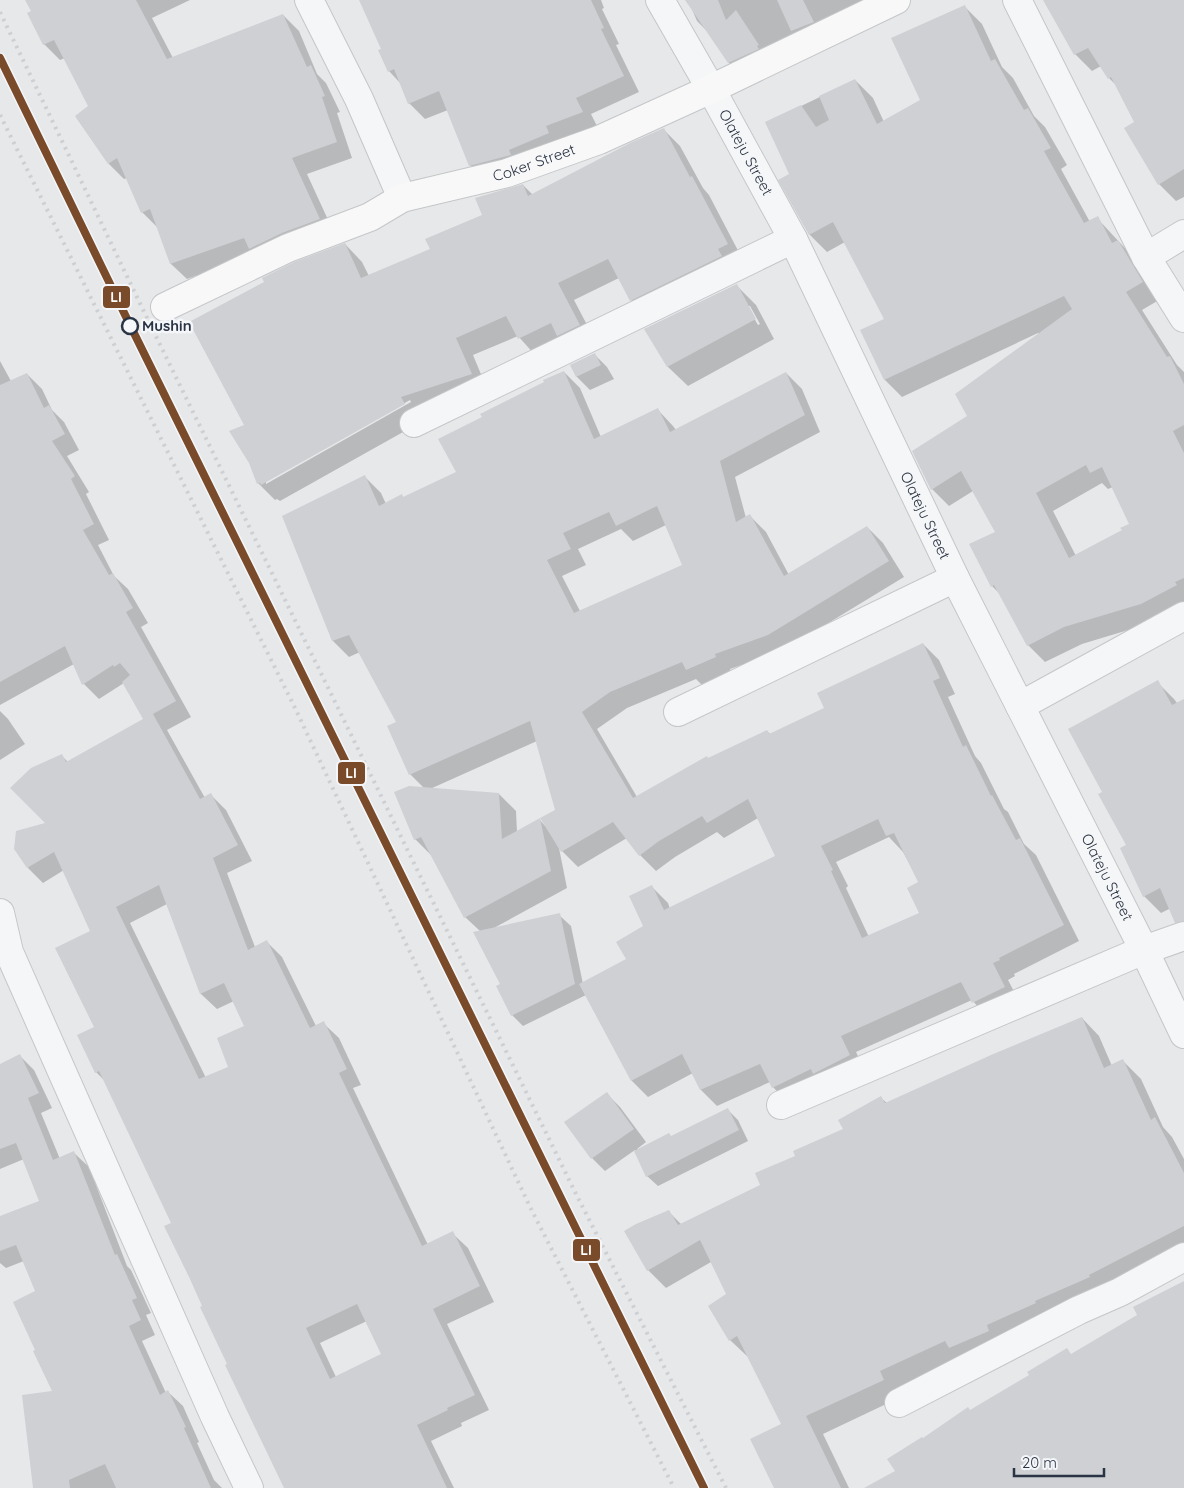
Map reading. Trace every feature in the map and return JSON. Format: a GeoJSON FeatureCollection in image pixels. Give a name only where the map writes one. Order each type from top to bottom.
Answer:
{"type":"FeatureCollection","features":[{"type":"Feature","properties":{"kind":"street"},"geometry":{"type":"LineString","coordinates":[[309,0],[359,99],[402,198]]}},
{"type":"Feature","properties":{"kind":"street","name":"Olateju Street"},"geometry":{"type":"LineString","coordinates":[[660,0],[793,239],[955,578],[1144,950],[1184,1034]]}},
{"type":"Feature","properties":{"kind":"street","name":"Coker Street"},"geometry":{"type":"LineString","coordinates":[[165,307],[288,248],[370,217],[402,198],[516,170],[600,140],[896,0]]}},
{"type":"Feature","properties":{"kind":"street"},"geometry":{"type":"LineString","coordinates":[[1017,0],[1146,257],[1184,318]]}},
{"type":"Feature","properties":{"kind":"street"},"geometry":{"type":"LineString","coordinates":[[1146,257],[1184,234]]}},
{"type":"Feature","properties":{"kind":"street"},"geometry":{"type":"LineString","coordinates":[[414,423],[793,239]]}},
{"type":"Feature","properties":{"kind":"street"},"geometry":{"type":"LineString","coordinates":[[678,712],[955,578]]}},
{"type":"Feature","properties":{"kind":"street"},"geometry":{"type":"LineString","coordinates":[[1020,706],[1184,616]]}},
{"type":"Feature","properties":{"kind":"street"},"geometry":{"type":"LineString","coordinates":[[0,913],[9,952],[215,1417],[249,1488]]}},
{"type":"Feature","properties":{"kind":"street"},"geometry":{"type":"LineString","coordinates":[[781,1105],[1144,950],[1184,936]]}},
{"type":"Feature","properties":{"kind":"street"},"geometry":{"type":"LineString","coordinates":[[899,1403],[1079,1310],[1120,1292],[1184,1257]]}},
{"type":"Feature","properties":{"kind":"building"},"geometry":{"type":"Polygon","coordinates":[[[25,0],[136,0],[167,59],[283,14],[307,67],[311,65],[325,96],[322,97],[337,142],[292,158],[320,219],[282,233],[249,249],[244,238],[170,264],[150,209],[141,213],[117,158],[108,164],[75,116],[88,106],[54,40],[43,45],[27,13],[31,11],[25,0]]]}},
{"type":"Feature","properties":{"kind":"building"},"geometry":{"type":"Polygon","coordinates":[[[359,0],[591,0],[604,28],[601,29],[624,76],[576,98],[583,112],[546,126],[549,133],[509,150],[511,155],[469,166],[439,91],[408,104],[394,69],[388,72],[378,50],[381,49],[359,0]]]}},
{"type":"Feature","properties":{"kind":"building"},"geometry":{"type":"Polygon","coordinates":[[[685,0],[718,0],[726,20],[736,10],[759,45],[757,46],[759,49],[728,63],[685,0]]]}},
{"type":"Feature","properties":{"kind":"building"},"geometry":{"type":"Polygon","coordinates":[[[777,0],[803,0],[814,22],[791,31],[777,0]]]}},
{"type":"Feature","properties":{"kind":"building"},"geometry":{"type":"Polygon","coordinates":[[[1043,0],[1184,0],[1184,169],[1158,185],[1124,128],[1134,122],[1111,77],[1108,79],[1088,48],[1074,55],[1043,0]]]}},
{"type":"Feature","properties":{"kind":"building"},"geometry":{"type":"Polygon","coordinates":[[[965,5],[991,61],[995,59],[1024,110],[1028,108],[1051,148],[1044,151],[1084,223],[1098,216],[1112,243],[1118,240],[1143,282],[1126,292],[1167,357],[1170,356],[1184,384],[1184,425],[1173,431],[1184,453],[1184,578],[1175,582],[1177,585],[1141,604],[1064,627],[1027,646],[994,585],[991,587],[969,544],[995,532],[961,471],[931,490],[912,451],[967,416],[955,394],[1072,309],[1064,296],[884,380],[860,330],[884,319],[833,222],[809,235],[778,180],[789,174],[765,122],[801,105],[816,127],[829,120],[819,96],[855,79],[877,124],[920,100],[891,38],[965,5]],[[1086,465],[1036,493],[1069,558],[1122,530],[1120,528],[1129,524],[1102,467],[1090,473],[1086,465]]]}},
{"type":"Feature","properties":{"kind":"building"},"geometry":{"type":"Polygon","coordinates":[[[664,128],[728,244],[718,249],[722,256],[630,301],[608,259],[558,283],[580,325],[557,336],[551,323],[518,339],[506,316],[456,338],[472,374],[401,397],[405,404],[261,485],[260,483],[257,484],[249,463],[229,431],[244,425],[189,322],[264,282],[262,278],[294,262],[345,243],[361,278],[430,249],[425,239],[482,215],[475,198],[523,184],[528,196],[630,143],[664,128]]]}},
{"type":"Feature","properties":{"kind":"building"},"geometry":{"type":"Polygon","coordinates":[[[737,284],[756,319],[667,367],[644,329],[737,284]]]}},
{"type":"Feature","properties":{"kind":"building"},"geometry":{"type":"Polygon","coordinates":[[[595,353],[601,365],[576,377],[570,365],[595,353]]]}},
{"type":"Feature","properties":{"kind":"building"},"geometry":{"type":"Polygon","coordinates":[[[564,371],[594,439],[658,408],[670,432],[786,372],[805,415],[720,461],[736,522],[750,514],[784,576],[867,526],[889,561],[768,635],[715,654],[716,657],[686,670],[682,662],[610,692],[582,712],[633,798],[707,756],[708,758],[767,730],[769,734],[824,708],[817,693],[923,643],[940,678],[933,681],[963,747],[966,745],[991,796],[1016,840],[1020,838],[1064,925],[999,958],[1000,960],[993,963],[1005,987],[972,1003],[961,982],[841,1036],[850,1055],[813,1074],[811,1069],[772,1088],[760,1064],[700,1090],[682,1054],[631,1081],[579,984],[626,959],[616,942],[643,926],[629,896],[652,885],[664,910],[775,856],[748,799],[707,823],[702,816],[659,841],[639,856],[613,822],[561,852],[540,818],[555,810],[530,721],[409,775],[387,726],[396,722],[349,635],[332,641],[282,516],[365,475],[379,506],[402,494],[403,497],[456,472],[438,439],[482,417],[480,414],[544,382],[543,380],[564,371]],[[657,506],[616,526],[609,512],[563,533],[571,549],[547,560],[574,613],[682,565],[657,506]],[[878,819],[821,846],[862,938],[919,913],[907,888],[918,882],[894,833],[886,836],[878,819]]]}},
{"type":"Feature","properties":{"kind":"building"},"geometry":{"type":"Polygon","coordinates":[[[27,373],[44,408],[49,405],[65,434],[52,441],[75,476],[71,479],[94,524],[83,530],[109,575],[113,573],[133,608],[126,612],[176,701],[153,714],[200,799],[211,793],[238,845],[213,858],[248,950],[267,940],[310,1028],[324,1021],[347,1069],[339,1073],[422,1246],[453,1231],[480,1286],[433,1309],[475,1395],[417,1425],[447,1488],[284,1488],[225,1365],[227,1364],[200,1307],[202,1306],[164,1226],[171,1223],[99,1071],[95,1073],[77,1035],[94,1027],[55,948],[90,931],[54,852],[27,868],[14,849],[16,831],[45,823],[10,788],[31,768],[62,754],[66,762],[143,719],[122,682],[130,675],[120,663],[114,667],[113,665],[82,685],[65,646],[0,682],[0,385],[27,373]],[[159,885],[116,907],[199,1079],[228,1067],[217,1038],[244,1026],[224,983],[200,994],[159,885]],[[357,1304],[306,1328],[330,1379],[381,1354],[357,1304]]]}},
{"type":"Feature","properties":{"kind":"building"},"geometry":{"type":"Polygon","coordinates":[[[1158,680],[1172,705],[1184,699],[1184,921],[1175,923],[1160,888],[1143,897],[1120,848],[1126,845],[1098,794],[1102,792],[1068,729],[1158,680]]]}},
{"type":"Feature","properties":{"kind":"building"},"geometry":{"type":"Polygon","coordinates":[[[409,786],[499,793],[502,839],[540,818],[551,871],[464,918],[421,837],[414,840],[394,792],[409,786]]]}},
{"type":"Feature","properties":{"kind":"building"},"geometry":{"type":"Polygon","coordinates":[[[560,913],[575,984],[511,1016],[496,986],[500,984],[473,932],[560,913]]]}},
{"type":"Feature","properties":{"kind":"building"},"geometry":{"type":"Polygon","coordinates":[[[1082,1017],[1104,1068],[1123,1059],[1151,1120],[1155,1117],[1184,1173],[1184,1226],[1089,1275],[1090,1277],[987,1325],[989,1331],[949,1348],[945,1341],[880,1371],[884,1380],[806,1416],[841,1488],[774,1488],[750,1439],[781,1424],[737,1336],[729,1341],[708,1306],[726,1294],[700,1240],[647,1271],[624,1231],[669,1210],[678,1225],[760,1185],[755,1173],[795,1156],[793,1151],[843,1129],[838,1120],[881,1096],[885,1103],[991,1055],[1082,1017]]]}},
{"type":"Feature","properties":{"kind":"building"},"geometry":{"type":"Polygon","coordinates":[[[20,1054],[39,1093],[28,1098],[53,1160],[74,1151],[115,1255],[117,1254],[137,1298],[132,1300],[141,1320],[129,1326],[160,1395],[168,1390],[186,1427],[184,1428],[211,1488],[116,1488],[105,1464],[69,1480],[70,1488],[33,1488],[22,1395],[52,1391],[13,1302],[35,1291],[16,1245],[0,1251],[0,1216],[39,1201],[16,1143],[0,1149],[0,1064],[20,1054]]]}},
{"type":"Feature","properties":{"kind":"building"},"geometry":{"type":"Polygon","coordinates":[[[607,1092],[634,1129],[591,1159],[564,1122],[607,1092]]]}},
{"type":"Feature","properties":{"kind":"building"},"geometry":{"type":"Polygon","coordinates":[[[728,1108],[739,1130],[646,1177],[634,1151],[669,1133],[671,1136],[728,1108]]]}},
{"type":"Feature","properties":{"kind":"building"},"geometry":{"type":"Polygon","coordinates":[[[1184,1281],[1184,1488],[864,1488],[895,1471],[887,1459],[923,1438],[968,1407],[970,1410],[1029,1375],[1027,1372],[1067,1348],[1071,1354],[1137,1315],[1133,1307],[1184,1281]]]}},
{"type":"Feature","properties":{"kind":"railway"},"geometry":{"type":"LineString","coordinates":[[0,12],[146,316],[575,1192],[726,1488]]}},
{"type":"Feature","properties":{"kind":"railway"},"geometry":{"type":"LineString","coordinates":[[0,115],[295,708],[530,1207],[674,1488]]}},
{"type":"Feature","properties":{"kind":"transit line","name":"LI"},"geometry":{"type":"LineString","coordinates":[[0,58],[704,1488]]}},
{"type":"Feature","properties":{"kind":"place","name":"Mushin"},"geometry":{"type":"Point","coordinates":[130,326]}}]}
